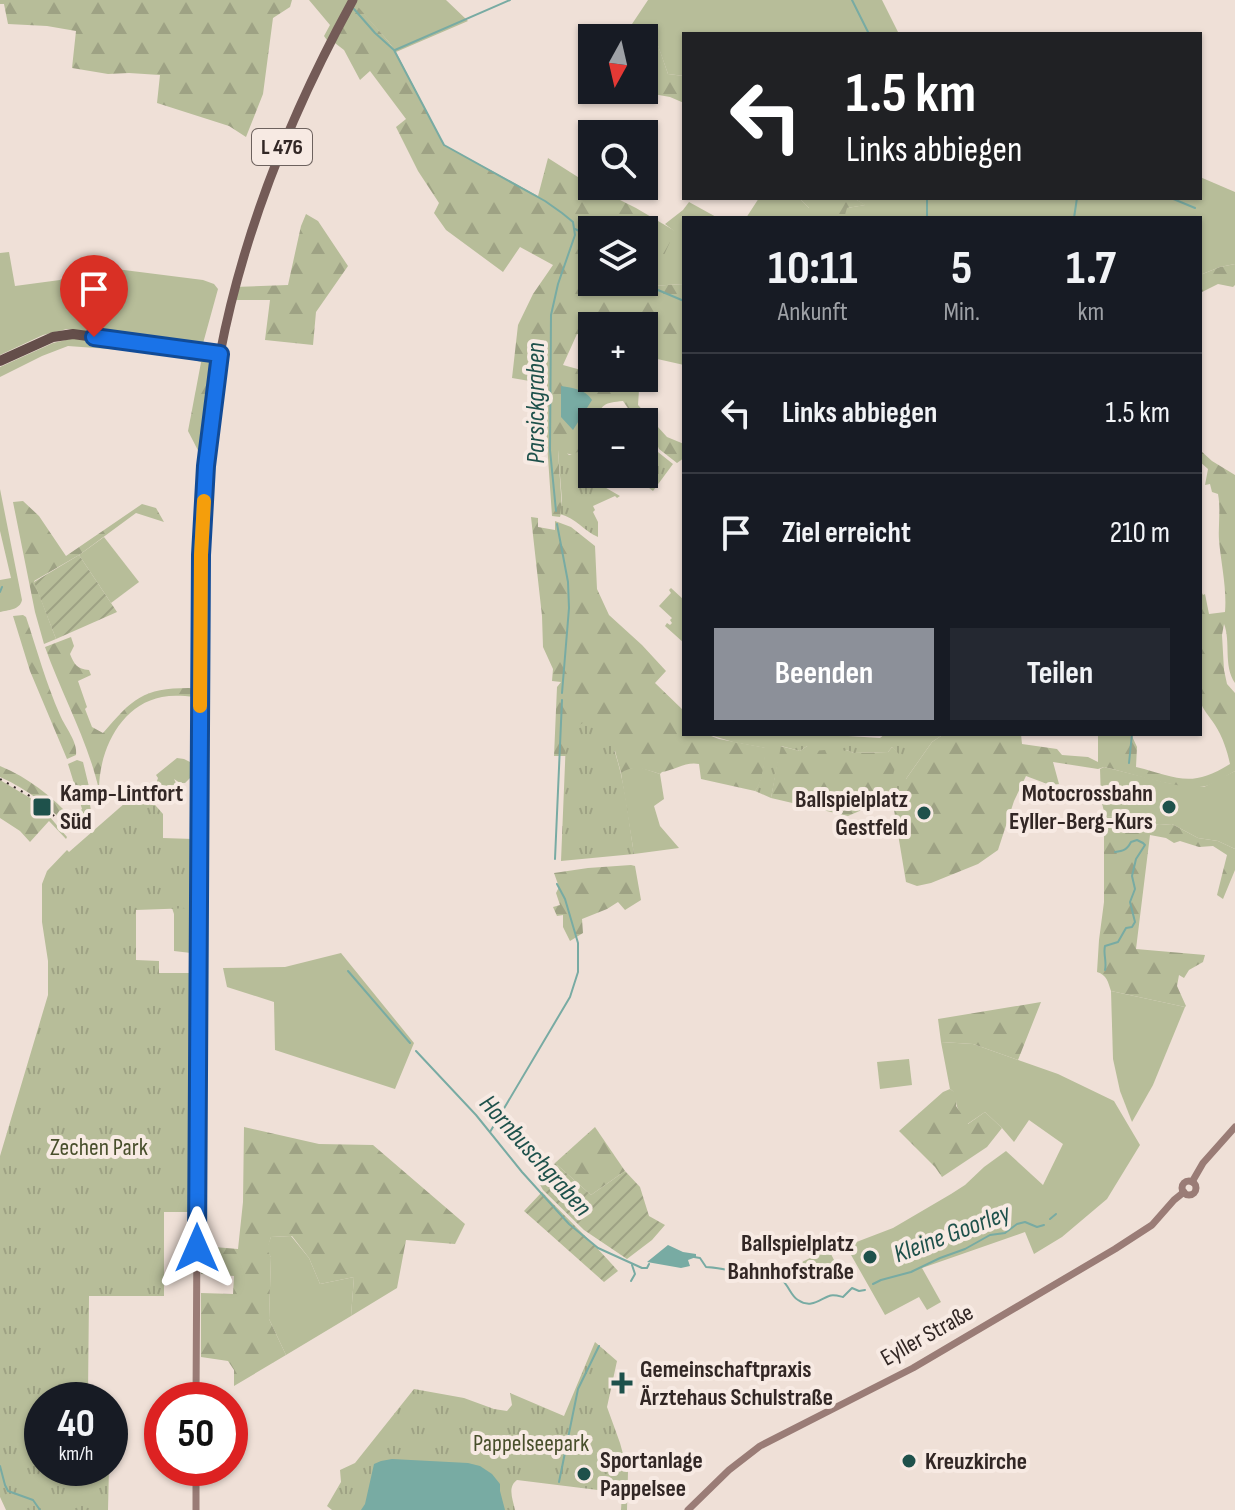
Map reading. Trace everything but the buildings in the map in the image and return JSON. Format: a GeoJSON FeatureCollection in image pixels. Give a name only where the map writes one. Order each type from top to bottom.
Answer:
{"type":"FeatureCollection","features":[{"type":"Feature","properties":{"kind":"highway"},"geometry":{"type":"LineString","coordinates":[[0,361],[53,337],[73,334],[220,354]]}},
{"type":"Feature","properties":{"kind":"main road","name":"L 476"},"geometry":{"type":"LineString","coordinates":[[196,1382],[201,555],[211,415],[233,294],[264,190],[310,81],[352,2]]}},
{"type":"Feature","properties":{"kind":"main road","name":"Eyller Straße"},"geometry":{"type":"LineString","coordinates":[[688,1510],[727,1472],[760,1446],[913,1368],[1152,1225],[1184,1192],[1183,1184],[1192,1182],[1203,1163],[1235,1127]]}},
{"type":"Feature","properties":{"kind":"main road"},"geometry":{"type":"LineString","coordinates":[[196,1486],[196,1510]]}},
{"type":"Feature","properties":{"kind":"green space"},"geometry":{"type":"Polygon","coordinates":[[[0,0],[292,0],[290,7],[273,18],[263,94],[246,137],[229,126],[157,103],[160,75],[108,74],[72,68],[76,31],[8,24],[4,4],[0,4],[0,0]]]}},
{"type":"Feature","properties":{"kind":"green space"},"geometry":{"type":"Polygon","coordinates":[[[309,0],[446,0],[468,21],[396,52],[353,2],[329,43],[324,36],[330,25],[309,0]]]}},
{"type":"Feature","properties":{"kind":"green space"},"geometry":{"type":"Polygon","coordinates":[[[648,0],[882,0],[898,32],[682,32],[682,76],[668,74],[658,46],[658,24],[632,24],[648,0]]]}},
{"type":"Feature","properties":{"kind":"green space"},"geometry":{"type":"Polygon","coordinates":[[[353,1],[396,52],[444,145],[538,196],[548,158],[578,177],[578,200],[620,200],[650,216],[578,216],[578,296],[658,296],[658,286],[682,284],[682,365],[658,359],[658,312],[578,312],[578,334],[563,365],[578,369],[578,392],[639,392],[641,408],[628,408],[623,401],[602,408],[578,408],[578,456],[558,450],[560,517],[552,516],[544,399],[547,384],[512,378],[518,325],[533,294],[553,265],[520,247],[503,272],[446,230],[434,213],[439,203],[418,171],[396,127],[406,119],[370,71],[360,80],[344,50],[331,40],[353,1]]]}},
{"type":"Feature","properties":{"kind":"green space"},"geometry":{"type":"Polygon","coordinates":[[[658,45],[668,74],[682,76],[682,102],[658,95],[658,45]]]}},
{"type":"Feature","properties":{"kind":"green space"},"geometry":{"type":"Polygon","coordinates":[[[1202,178],[1235,192],[1235,264],[1202,274],[1202,216],[747,216],[758,200],[801,200],[809,208],[865,205],[856,200],[1202,200],[1202,178]]]}},
{"type":"Feature","properties":{"kind":"green space"},"geometry":{"type":"Polygon","coordinates":[[[801,200],[857,200],[866,205],[847,208],[845,216],[809,208],[801,200]]]}},
{"type":"Feature","properties":{"kind":"green space"},"geometry":{"type":"Polygon","coordinates":[[[689,202],[714,216],[682,216],[682,284],[658,285],[658,266],[674,231],[665,224],[689,202]]]}},
{"type":"Feature","properties":{"kind":"green space"},"geometry":{"type":"Polygon","coordinates":[[[306,214],[318,221],[348,266],[316,312],[313,345],[265,340],[270,300],[232,300],[234,287],[288,285],[306,214]]]}},
{"type":"Feature","properties":{"kind":"green space"},"geometry":{"type":"Polygon","coordinates":[[[658,221],[675,231],[658,268],[658,221]]]}},
{"type":"Feature","properties":{"kind":"green space"},"geometry":{"type":"Polygon","coordinates":[[[9,252],[15,286],[60,280],[72,271],[97,269],[203,280],[214,284],[218,289],[202,347],[67,329],[43,335],[0,355],[0,253],[9,252]]]}},
{"type":"Feature","properties":{"kind":"green space"},"geometry":{"type":"Polygon","coordinates":[[[1235,264],[1235,285],[1218,284],[1202,292],[1202,274],[1235,264]]]}},
{"type":"Feature","properties":{"kind":"green space"},"geometry":{"type":"Polygon","coordinates":[[[74,338],[204,352],[201,362],[150,352],[68,346],[0,377],[0,367],[53,343],[74,338]]]}},
{"type":"Feature","properties":{"kind":"green space"},"geometry":{"type":"Polygon","coordinates":[[[203,352],[220,354],[206,466],[188,431],[203,352]]]}},
{"type":"Feature","properties":{"kind":"green space"},"geometry":{"type":"Polygon","coordinates":[[[658,427],[667,437],[682,443],[682,459],[677,463],[659,449],[658,427]]]}},
{"type":"Feature","properties":{"kind":"green space"},"geometry":{"type":"Polygon","coordinates":[[[563,449],[569,455],[578,452],[578,488],[606,488],[620,496],[593,506],[598,537],[560,514],[562,501],[558,450],[563,449]]]}},
{"type":"Feature","properties":{"kind":"green space"},"geometry":{"type":"Polygon","coordinates":[[[658,452],[673,464],[658,484],[658,452]]]}},
{"type":"Feature","properties":{"kind":"green space"},"geometry":{"type":"Polygon","coordinates":[[[1202,452],[1235,475],[1235,683],[1229,669],[1224,624],[1222,635],[1227,684],[1235,693],[1235,771],[1210,785],[1197,787],[1171,784],[1104,767],[1098,769],[1053,762],[1059,784],[1050,785],[1026,776],[998,850],[978,864],[917,886],[906,882],[894,796],[848,816],[771,798],[780,746],[800,751],[807,746],[854,753],[888,752],[892,747],[899,753],[906,779],[932,742],[941,736],[1021,736],[1022,744],[1057,749],[1062,755],[1088,757],[1098,762],[1098,736],[1132,736],[1137,747],[1136,767],[1183,779],[1204,776],[1230,764],[1220,735],[1202,705],[1202,593],[1205,594],[1209,614],[1225,612],[1218,494],[1212,492],[1210,484],[1205,485],[1208,469],[1202,464],[1202,452]]]}},
{"type":"Feature","properties":{"kind":"green space"},"geometry":{"type":"Polygon","coordinates":[[[0,489],[22,600],[16,608],[0,612],[0,580],[11,578],[0,531],[0,489]]]}},
{"type":"Feature","properties":{"kind":"green space"},"geometry":{"type":"Polygon","coordinates":[[[23,501],[39,516],[66,556],[142,504],[156,508],[164,522],[136,513],[79,555],[34,581],[56,639],[44,644],[13,502],[23,501]]]}},
{"type":"Feature","properties":{"kind":"green space"},"geometry":{"type":"Polygon","coordinates":[[[531,517],[538,518],[538,527],[555,530],[555,521],[571,527],[595,546],[597,589],[609,615],[666,671],[655,683],[682,709],[682,736],[711,736],[766,748],[762,777],[755,791],[701,779],[699,764],[694,763],[660,774],[636,768],[621,773],[615,751],[566,740],[566,756],[554,756],[557,687],[561,682],[552,681],[553,669],[543,647],[531,517]]]}},
{"type":"Feature","properties":{"kind":"green space"},"geometry":{"type":"Polygon","coordinates":[[[104,537],[139,582],[111,603],[79,555],[104,537]]]}},
{"type":"Feature","properties":{"kind":"green space"},"geometry":{"type":"Polygon","coordinates":[[[79,555],[117,612],[56,639],[34,582],[79,555]]]}},
{"type":"Feature","properties":{"kind":"green space"},"geometry":{"type":"Polygon","coordinates":[[[671,588],[682,598],[682,641],[665,626],[672,623],[672,618],[659,606],[671,593],[671,588]]]}},
{"type":"Feature","properties":{"kind":"green space"},"geometry":{"type":"Polygon","coordinates":[[[23,615],[55,703],[75,745],[76,755],[67,759],[30,671],[13,616],[23,615]]]}},
{"type":"Feature","properties":{"kind":"green space"},"geometry":{"type":"Polygon","coordinates":[[[71,637],[74,646],[70,654],[73,661],[89,670],[91,675],[78,681],[87,707],[85,709],[92,727],[103,733],[132,703],[152,692],[195,688],[194,697],[166,696],[134,709],[108,746],[99,790],[88,754],[45,647],[71,637]]]}},
{"type":"Feature","properties":{"kind":"green space"},"geometry":{"type":"Polygon","coordinates":[[[588,720],[604,725],[611,740],[624,788],[634,854],[561,861],[566,740],[574,728],[588,720]]]}},
{"type":"Feature","properties":{"kind":"green space"},"geometry":{"type":"Polygon","coordinates":[[[714,736],[941,736],[932,742],[894,796],[891,782],[899,754],[892,747],[888,752],[854,753],[846,750],[829,759],[825,750],[812,751],[807,746],[800,751],[781,746],[771,798],[755,791],[764,765],[765,748],[714,736]]]}},
{"type":"Feature","properties":{"kind":"green space"},"geometry":{"type":"Polygon","coordinates":[[[177,758],[192,763],[192,776],[185,783],[174,779],[177,785],[173,792],[160,794],[156,775],[177,758]]]}},
{"type":"Feature","properties":{"kind":"green space"},"geometry":{"type":"Polygon","coordinates":[[[77,760],[83,762],[91,795],[91,811],[72,832],[39,800],[0,777],[0,766],[21,776],[72,818],[82,809],[68,764],[77,760]]]}},
{"type":"Feature","properties":{"kind":"green space"},"geometry":{"type":"Polygon","coordinates":[[[639,767],[660,774],[664,799],[654,806],[660,826],[679,848],[634,854],[621,773],[639,767]]]}},
{"type":"Feature","properties":{"kind":"green space","name":"Motocrossbahn Eyller-Berg-Kurs"},"geometry":{"type":"Polygon","coordinates":[[[1104,767],[1168,783],[1204,787],[1235,771],[1235,849],[1218,841],[1198,838],[1172,824],[1159,825],[1129,817],[1105,816],[1100,769],[1104,767]]]}},
{"type":"Feature","properties":{"kind":"green space"},"geometry":{"type":"Polygon","coordinates":[[[0,780],[37,802],[66,839],[49,821],[30,842],[0,818],[0,780]]]}},
{"type":"Feature","properties":{"kind":"green space","name":"Zechen Park"},"geometry":{"type":"Polygon","coordinates":[[[141,789],[163,814],[163,838],[193,839],[192,908],[136,910],[136,960],[159,961],[159,973],[192,973],[191,1212],[164,1212],[164,1296],[89,1296],[88,1382],[24,1382],[24,1486],[109,1486],[108,1510],[6,1510],[0,1497],[0,1156],[48,995],[42,884],[47,871],[67,850],[69,852],[141,789]]]}},
{"type":"Feature","properties":{"kind":"green space"},"geometry":{"type":"Polygon","coordinates":[[[1105,816],[1129,817],[1159,825],[1172,824],[1198,838],[1218,841],[1235,849],[1235,870],[1223,899],[1217,895],[1227,855],[1213,846],[1199,847],[1180,841],[1174,843],[1150,835],[1136,949],[1205,955],[1203,962],[1189,970],[1184,978],[1179,975],[1177,986],[1185,1007],[1111,991],[1105,977],[1097,972],[1104,902],[1102,822],[1105,816]]]}},
{"type":"Feature","properties":{"kind":"green space"},"geometry":{"type":"Polygon","coordinates":[[[635,866],[641,900],[625,910],[618,902],[582,919],[583,933],[570,941],[563,927],[563,915],[557,916],[553,907],[560,905],[554,873],[635,866]]]}},
{"type":"Feature","properties":{"kind":"green space"},"geometry":{"type":"Polygon","coordinates":[[[172,908],[192,908],[191,953],[174,951],[172,908]]]}},
{"type":"Feature","properties":{"kind":"green space"},"geometry":{"type":"Polygon","coordinates":[[[341,953],[414,1043],[395,1089],[275,1050],[274,1002],[227,987],[223,968],[285,967],[341,953]]]}},
{"type":"Feature","properties":{"kind":"green space"},"geometry":{"type":"Polygon","coordinates":[[[1111,991],[1185,1007],[1153,1085],[1132,1122],[1120,1091],[1113,1059],[1111,991]]]}},
{"type":"Feature","properties":{"kind":"green space"},"geometry":{"type":"Polygon","coordinates":[[[1041,1002],[1018,1060],[973,1044],[941,1042],[938,1019],[1041,1002]]]}},
{"type":"Feature","properties":{"kind":"green space"},"geometry":{"type":"Polygon","coordinates":[[[941,1042],[973,1044],[1058,1074],[1114,1101],[1140,1145],[1107,1199],[1062,1237],[1034,1254],[1025,1232],[922,1268],[941,1302],[927,1310],[919,1297],[885,1315],[846,1246],[893,1228],[951,1194],[1006,1151],[1043,1185],[1063,1144],[1029,1120],[1014,1142],[985,1112],[966,1125],[950,1089],[941,1042]]]}},
{"type":"Feature","properties":{"kind":"green space"},"geometry":{"type":"Polygon","coordinates":[[[909,1059],[912,1085],[880,1089],[877,1062],[909,1059]]]}},
{"type":"Feature","properties":{"kind":"green space"},"geometry":{"type":"Polygon","coordinates":[[[950,1089],[957,1094],[956,1106],[968,1124],[985,1112],[1002,1128],[987,1147],[942,1177],[899,1131],[950,1089]]]}},
{"type":"Feature","properties":{"kind":"green space"},"geometry":{"type":"Polygon","coordinates":[[[244,1127],[319,1144],[373,1145],[465,1224],[455,1244],[406,1240],[397,1288],[351,1316],[354,1277],[320,1284],[309,1258],[292,1236],[271,1237],[267,1250],[271,1257],[269,1319],[286,1355],[241,1382],[234,1382],[234,1370],[228,1361],[201,1357],[201,1293],[233,1294],[234,1276],[201,1274],[202,1246],[238,1249],[243,1202],[244,1127]]]}},
{"type":"Feature","properties":{"kind":"green space"},"geometry":{"type":"Polygon","coordinates":[[[595,1127],[625,1171],[591,1195],[555,1163],[595,1127]]]}},
{"type":"Feature","properties":{"kind":"green space"},"geometry":{"type":"Polygon","coordinates":[[[555,1163],[591,1195],[625,1171],[640,1187],[649,1216],[665,1225],[652,1240],[627,1259],[584,1230],[543,1190],[539,1183],[555,1163]]]}},
{"type":"Feature","properties":{"kind":"green space"},"geometry":{"type":"Polygon","coordinates":[[[542,1192],[618,1271],[604,1282],[524,1211],[542,1192]]]}},
{"type":"Feature","properties":{"kind":"green space"},"geometry":{"type":"Polygon","coordinates":[[[291,1236],[309,1258],[320,1284],[354,1277],[351,1316],[286,1355],[269,1319],[271,1257],[266,1250],[271,1237],[291,1236]]]}},
{"type":"Feature","properties":{"kind":"green space"},"geometry":{"type":"Polygon","coordinates":[[[820,1253],[831,1254],[843,1266],[844,1272],[793,1280],[794,1266],[820,1253]]]}},
{"type":"Feature","properties":{"kind":"green space","name":"Pappelseepark"},"geometry":{"type":"Polygon","coordinates":[[[595,1342],[617,1361],[607,1407],[628,1472],[627,1510],[621,1510],[622,1493],[517,1480],[511,1490],[515,1510],[332,1510],[327,1506],[341,1482],[340,1470],[355,1463],[414,1389],[464,1398],[507,1411],[512,1405],[510,1393],[564,1416],[595,1342]]]}},
{"type":"Feature","properties":{"kind":"water"},"geometry":{"type":"Polygon","coordinates":[[[561,386],[578,390],[592,400],[587,408],[578,408],[578,422],[573,430],[561,417],[561,386]]]}},
{"type":"Feature","properties":{"kind":"water"},"geometry":{"type":"Polygon","coordinates":[[[668,1245],[696,1254],[696,1257],[688,1260],[690,1266],[681,1268],[647,1262],[668,1245]]]}},
{"type":"Feature","properties":{"kind":"water"},"geometry":{"type":"Polygon","coordinates":[[[392,1459],[480,1466],[500,1484],[505,1510],[361,1510],[374,1464],[392,1459]]]}},
{"type":"Feature","properties":{"kind":"waterway"},"geometry":{"type":"LineString","coordinates":[[395,50],[510,0]]}},
{"type":"Feature","properties":{"kind":"waterway"},"geometry":{"type":"LineString","coordinates":[[852,0],[868,32]]}},
{"type":"Feature","properties":{"kind":"waterway"},"geometry":{"type":"LineString","coordinates":[[354,9],[394,50],[444,145],[545,201],[573,222],[575,235],[551,315],[550,450],[556,511]]}},
{"type":"Feature","properties":{"kind":"waterway"},"geometry":{"type":"LineString","coordinates":[[927,200],[927,216]]}},
{"type":"Feature","properties":{"kind":"waterway"},"geometry":{"type":"LineString","coordinates":[[1074,216],[1077,200]]}},
{"type":"Feature","properties":{"kind":"waterway"},"geometry":{"type":"LineString","coordinates":[[1176,200],[1195,208]]}},
{"type":"Feature","properties":{"kind":"waterway"},"geometry":{"type":"LineString","coordinates":[[658,290],[682,300]]}},
{"type":"Feature","properties":{"kind":"waterway","name":"Parsickgraben"},"geometry":{"type":"LineString","coordinates":[[557,524],[568,582],[569,608],[562,693]]}},
{"type":"Feature","properties":{"kind":"waterway"},"geometry":{"type":"LineString","coordinates":[[0,592],[2,587]]}},
{"type":"Feature","properties":{"kind":"waterway","name":"Parsickgraben"},"geometry":{"type":"LineString","coordinates":[[555,859],[562,700]]}},
{"type":"Feature","properties":{"kind":"waterway"},"geometry":{"type":"LineString","coordinates":[[1129,763],[1132,736]]}},
{"type":"Feature","properties":{"kind":"waterway"},"geometry":{"type":"LineString","coordinates":[[1105,970],[1105,946],[1118,942],[1126,928],[1132,927],[1135,922],[1130,902],[1135,889],[1132,876],[1136,859],[1145,845],[1137,840],[1124,850],[1115,852]]}},
{"type":"Feature","properties":{"kind":"waterway","name":"Parsickgraben"},"geometry":{"type":"LineString","coordinates":[[490,1132],[570,997],[578,972],[578,943],[565,899],[557,884]]}},
{"type":"Feature","properties":{"kind":"waterway","name":"Hornbuschgraben"},"geometry":{"type":"LineString","coordinates":[[348,971],[410,1043]]}},
{"type":"Feature","properties":{"kind":"waterway","name":"Hornbuschgraben"},"geometry":{"type":"LineString","coordinates":[[416,1051],[476,1115],[569,1224],[598,1248],[642,1268],[647,1268],[649,1264]]}},
{"type":"Feature","properties":{"kind":"waterway","name":"Kleine Goorley"},"geometry":{"type":"LineString","coordinates":[[1050,1219],[1056,1214]]}},
{"type":"Feature","properties":{"kind":"waterway","name":"Kleine Goorley"},"geometry":{"type":"LineString","coordinates":[[873,1284],[911,1272],[990,1235],[1005,1233],[1017,1224],[1044,1225]]}},
{"type":"Feature","properties":{"kind":"waterway","name":"Kleine Goorley"},"geometry":{"type":"LineString","coordinates":[[694,1257],[700,1258],[706,1267],[782,1280],[796,1298],[807,1304],[831,1295],[843,1297],[852,1288],[865,1290]]}},
{"type":"Feature","properties":{"kind":"waterway"},"geometry":{"type":"LineString","coordinates":[[631,1281],[635,1274],[632,1265]]}},
{"type":"Feature","properties":{"kind":"waterway"},"geometry":{"type":"LineString","coordinates":[[559,1482],[578,1389],[599,1346]]}},
{"type":"Feature","properties":{"kind":"waterway"},"geometry":{"type":"LineString","coordinates":[[0,1466],[8,1491],[33,1500],[40,1510]]}},
{"type":"Feature","properties":{"kind":"railway"},"geometry":{"type":"LineString","coordinates":[[0,779],[37,800],[66,827]]}},
{"type":"Feature","properties":{"kind":"slow traffic"},"geometry":{"type":"LineString","coordinates":[[200,706],[204,501]]}},
{"type":"Feature","properties":{"kind":"place","name":"Kamp-Lintfort Süd"},"geometry":{"type":"Point","coordinates":[42,807]}},
{"type":"Feature","properties":{"kind":"place","name":"Motocrossbahn Eyller-Berg-Kurs"},"geometry":{"type":"Point","coordinates":[1169,807]}},
{"type":"Feature","properties":{"kind":"place","name":"Ballspielplatz Gestfeld"},"geometry":{"type":"Point","coordinates":[924,813]}},
{"type":"Feature","properties":{"kind":"place","name":"Ballspielplatz Bahnhofstraße"},"geometry":{"type":"Point","coordinates":[870,1257]}},
{"type":"Feature","properties":{"kind":"place","name":"Gemeinschaftpraxis Ärztehaus Schulstraße"},"geometry":{"type":"Point","coordinates":[622,1383]}},
{"type":"Feature","properties":{"kind":"place","name":"Kreuzkirche"},"geometry":{"type":"Point","coordinates":[909,1461]}},
{"type":"Feature","properties":{"kind":"place","name":"Sportanlage Pappelsee"},"geometry":{"type":"Point","coordinates":[584,1474]}},
{"type":"Feature","properties":{"kind":"route"},"geometry":{"type":"LineString","coordinates":[[94,337],[220,354],[206,466],[201,555],[197,1248]]}}]}
